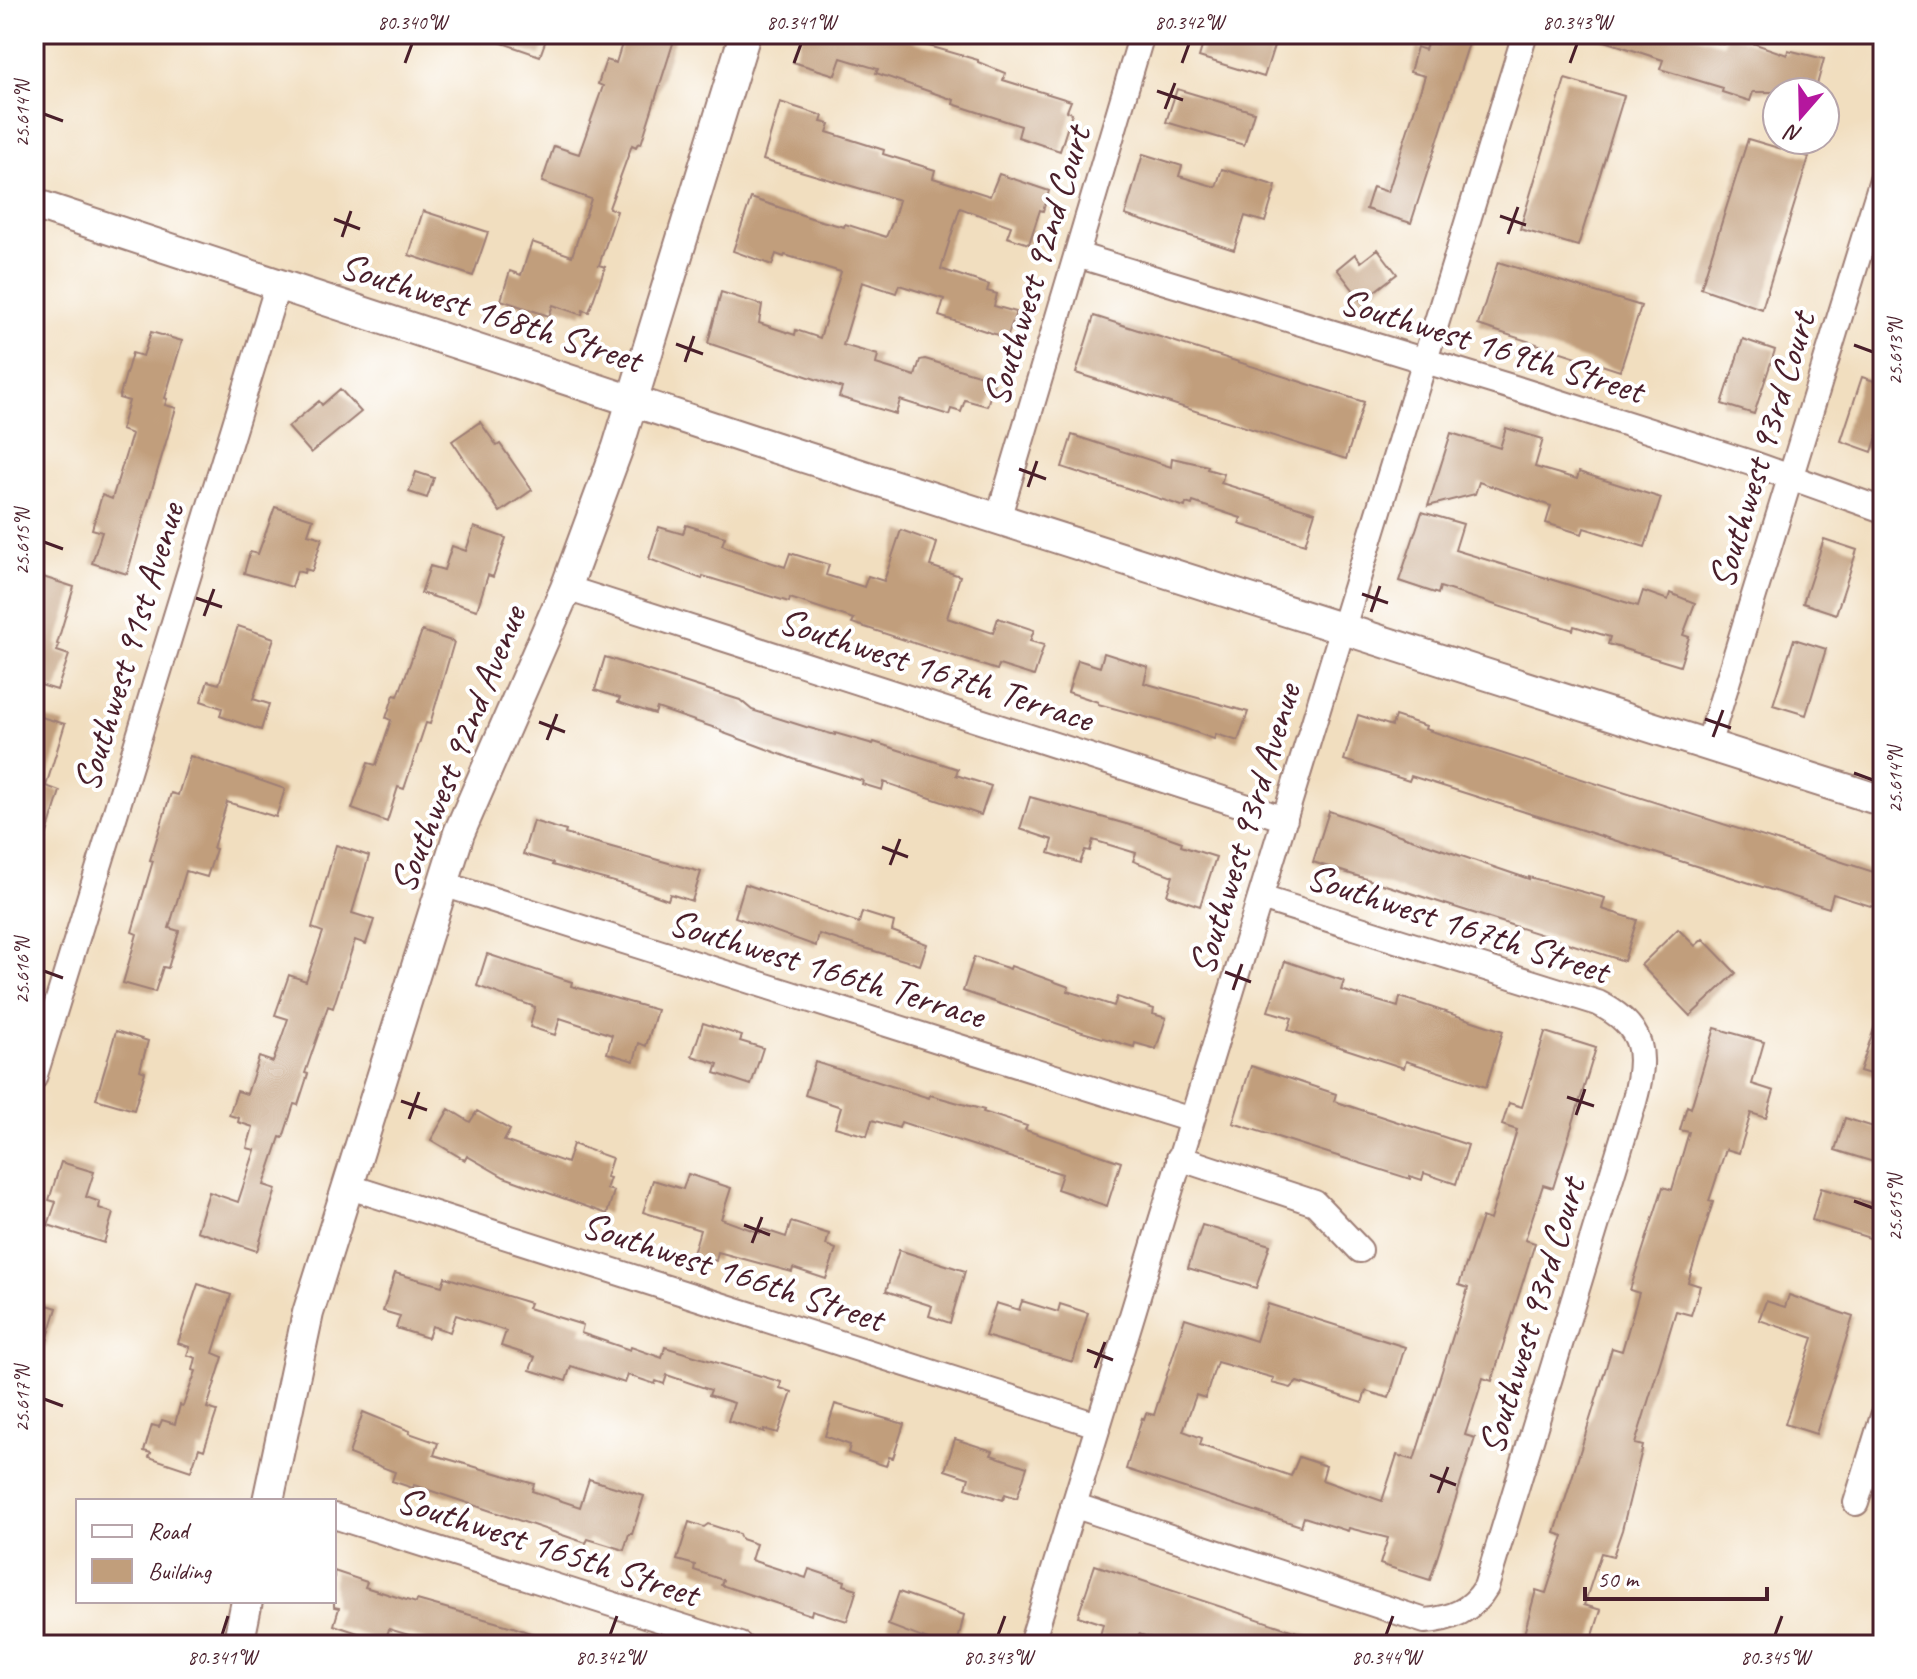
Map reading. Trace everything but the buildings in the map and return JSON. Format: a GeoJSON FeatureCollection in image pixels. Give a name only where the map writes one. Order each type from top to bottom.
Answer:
{"type":"FeatureCollection","features":[{"type":"Feature","properties":{"kind":"street","name":"Southwest 92nd Avenue"},"geometry":{"type":"LineString","coordinates":[[273,1499],[308,1313],[443,884],[464,819],[566,588],[618,447],[745,34]]}},
{"type":"Feature","properties":{"kind":"street","name":"Southwest 92nd Court"},"geometry":{"type":"LineString","coordinates":[[998,519],[1142,34]]}},
{"type":"Feature","properties":{"kind":"street","name":"Southwest 93rd Avenue"},"geometry":{"type":"LineString","coordinates":[[1031,1645],[1525,34]]}},
{"type":"Feature","properties":{"kind":"street","name":"Southwest 93rd Court"},"geometry":{"type":"LineString","coordinates":[[1708,745],[1883,176]]}},
{"type":"Feature","properties":{"kind":"street","name":"Southwest 168th Street"},"geometry":{"type":"LineString","coordinates":[[34,204],[631,401],[1883,801]]}},
{"type":"Feature","properties":{"kind":"street","name":"Southwest 169th Street"},"geometry":{"type":"LineString","coordinates":[[1077,255],[1791,476],[1883,510]]}},
{"type":"Feature","properties":{"kind":"street","name":"Southwest 91st Avenue"},"geometry":{"type":"LineString","coordinates":[[34,1078],[278,284]]}},
{"type":"Feature","properties":{"kind":"street","name":"Southwest 167th Terrace"},"geometry":{"type":"LineString","coordinates":[[566,588],[1285,819]]}},
{"type":"Feature","properties":{"kind":"street","name":"Southwest 166th Terrace"},"geometry":{"type":"LineString","coordinates":[[443,884],[1191,1120]]}},
{"type":"Feature","properties":{"kind":"street","name":"Southwest 167th Street"},"geometry":{"type":"LineString","coordinates":[[1261,898],[1598,1003],[1615,1011],[1629,1023]]}},
{"type":"Feature","properties":{"kind":"street","name":"Southwest 93rd Court"},"geometry":{"type":"LineString","coordinates":[[1073,1505],[1416,1620],[1435,1621],[1454,1616],[1473,1604],[1486,1587],[1634,1102],[1642,1057],[1640,1044],[1629,1023]]}},
{"type":"Feature","properties":{"kind":"street"},"geometry":{"type":"LineString","coordinates":[[1179,1158],[1315,1203],[1360,1250]]}},
{"type":"Feature","properties":{"kind":"street","name":"Southwest 166th Street"},"geometry":{"type":"LineString","coordinates":[[347,1186],[1097,1425]]}},
{"type":"Feature","properties":{"kind":"street"},"geometry":{"type":"LineString","coordinates":[[1856,1503],[1883,1416]]}},
{"type":"Feature","properties":{"kind":"street","name":"Southwest 165th Street"},"geometry":{"type":"LineString","coordinates":[[336,1517],[740,1645]]}},
{"type":"Feature","properties":{"kind":"street"},"geometry":{"type":"LineString","coordinates":[[238,1645],[247,1603]]}}]}
